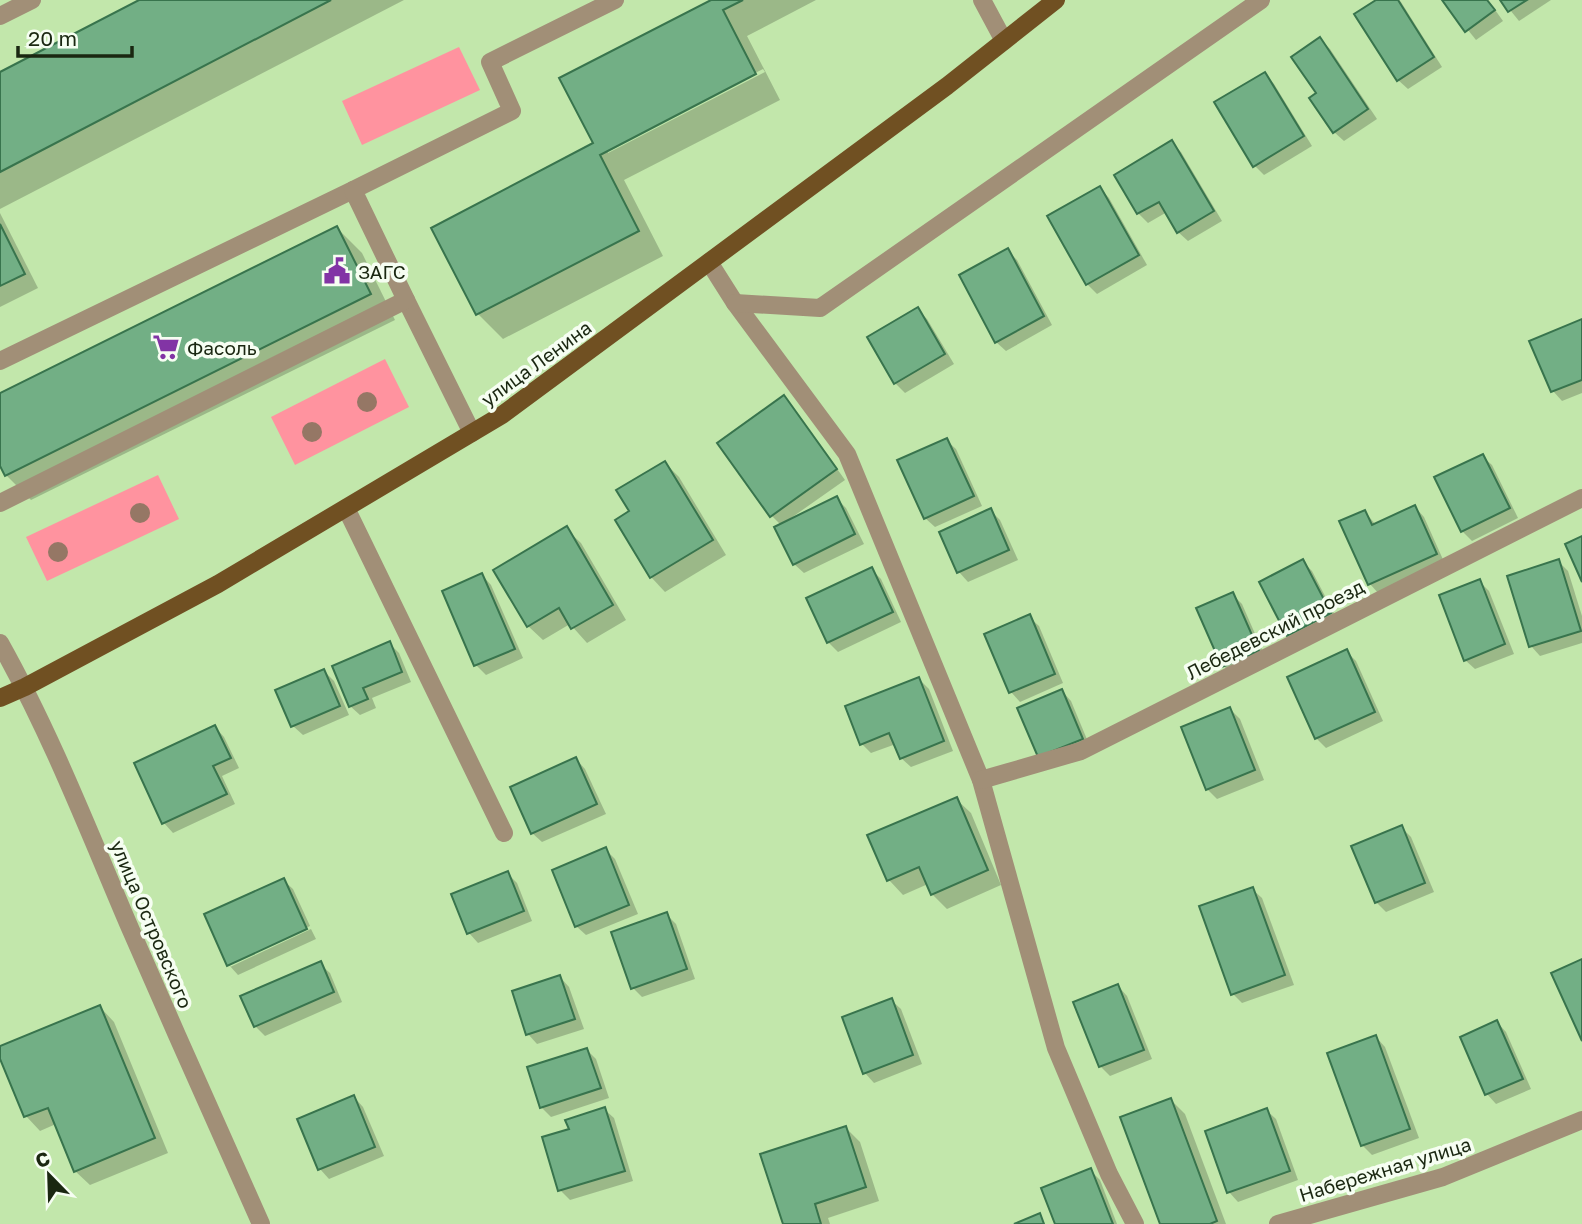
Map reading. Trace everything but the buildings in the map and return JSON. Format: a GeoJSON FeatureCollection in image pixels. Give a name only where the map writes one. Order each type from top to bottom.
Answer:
{"type":"FeatureCollection","features":[{"type":"Feature","properties":{"kind":"main road","name":"улица Ленина"},"geometry":{"type":"LineString","coordinates":[[0,698],[218,584],[502,415],[947,86],[1056,0]]}},
{"type":"Feature","properties":{"kind":"street"},"geometry":{"type":"LineString","coordinates":[[0,16],[32,0]]}},
{"type":"Feature","properties":{"kind":"street"},"geometry":{"type":"LineString","coordinates":[[0,361],[512,111],[491,62],[615,0]]}},
{"type":"Feature","properties":{"kind":"street"},"geometry":{"type":"LineString","coordinates":[[982,0],[1004,41]]}},
{"type":"Feature","properties":{"kind":"street"},"geometry":{"type":"LineString","coordinates":[[735,303],[820,308],[1261,0]]}},
{"type":"Feature","properties":{"kind":"street"},"geometry":{"type":"LineString","coordinates":[[353,190],[472,433]]}},
{"type":"Feature","properties":{"kind":"street"},"geometry":{"type":"LineString","coordinates":[[709,262],[735,303],[847,454],[981,780],[1056,1048],[1109,1174],[1135,1224]]}},
{"type":"Feature","properties":{"kind":"street"},"geometry":{"type":"LineString","coordinates":[[0,502],[406,300]]}},
{"type":"Feature","properties":{"kind":"street","name":"Лебедевский проезд"},"geometry":{"type":"LineString","coordinates":[[981,780],[1082,751],[1582,498]]}},
{"type":"Feature","properties":{"kind":"street"},"geometry":{"type":"LineString","coordinates":[[346,508],[504,833]]}},
{"type":"Feature","properties":{"kind":"street","name":"улица Островского"},"geometry":{"type":"LineString","coordinates":[[0,643],[24,687],[261,1224]]}},
{"type":"Feature","properties":{"kind":"street","name":"Набережная улица"},"geometry":{"type":"LineString","coordinates":[[1278,1224],[1443,1177],[1582,1120]]}},
{"type":"Feature","properties":{"kind":"shaded area"},"geometry":{"type":"Polygon","coordinates":[[[459,47],[480,90],[362,145],[342,101],[459,47]]]}},
{"type":"Feature","properties":{"kind":"shaded area"},"geometry":{"type":"Polygon","coordinates":[[[385,359],[409,407],[295,465],[271,417],[385,359]]]}},
{"type":"Feature","properties":{"kind":"shaded area"},"geometry":{"type":"Polygon","coordinates":[[[158,475],[179,519],[47,581],[26,537],[158,475]]]}},
{"type":"Feature","properties":{"kind":"place","name":"ЗАГС"},"geometry":{"type":"Point","coordinates":[337,271]}},
{"type":"Feature","properties":{"kind":"place","name":"Фасоль"},"geometry":{"type":"Point","coordinates":[166,347]}}]}
